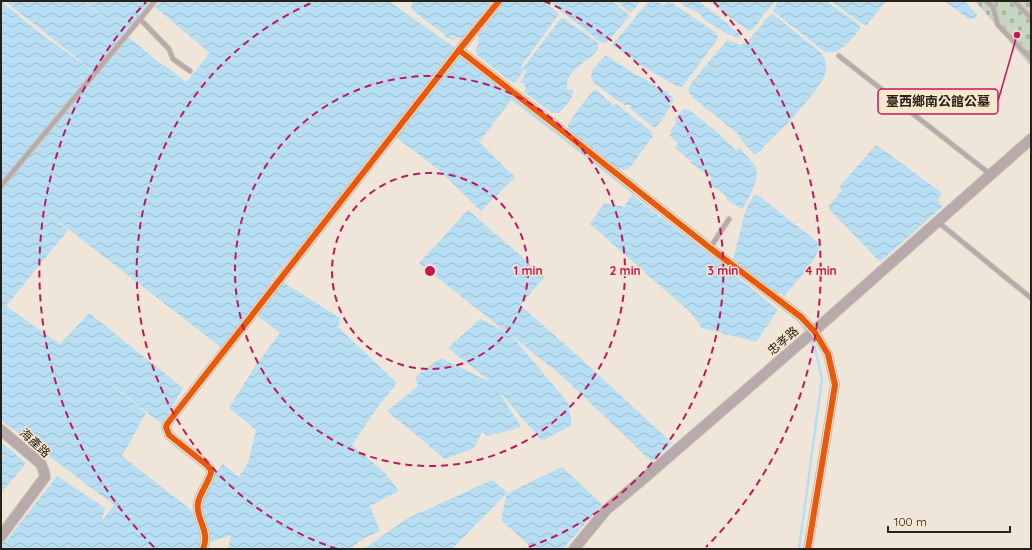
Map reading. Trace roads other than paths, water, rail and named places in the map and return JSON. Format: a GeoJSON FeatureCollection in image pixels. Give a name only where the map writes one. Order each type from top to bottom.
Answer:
{"type":"FeatureCollection","features":[{"type":"Feature","properties":{"kind":"street"},"geometry":{"type":"LineString","coordinates":[[203,549],[206,537],[197,506],[199,497],[211,475],[210,469],[169,435],[166,427],[167,424],[459,50],[499,1]]}},
{"type":"Feature","properties":{"kind":"street"},"geometry":{"type":"LineString","coordinates":[[459,50],[710,248],[801,317],[814,331],[828,354],[835,385],[808,549]]}},
{"type":"Feature","properties":{"kind":"street","name":"忠孝路"},"geometry":{"type":"LineString","coordinates":[[574,549],[606,510],[814,331],[1031,139]]}},
{"type":"Feature","properties":{"kind":"street","name":"海產路"},"geometry":{"type":"LineString","coordinates":[[1,430],[41,464],[44,472],[44,477],[1,536]]}},
{"type":"Feature","properties":{"kind":"lane"},"geometry":{"type":"LineString","coordinates":[[1,186],[155,1]]}},
{"type":"Feature","properties":{"kind":"lane"},"geometry":{"type":"LineString","coordinates":[[986,1],[993,7],[998,25],[1031,59]]}},
{"type":"Feature","properties":{"kind":"lane"},"geometry":{"type":"LineString","coordinates":[[1016,2],[1031,18]]}},
{"type":"Feature","properties":{"kind":"lane"},"geometry":{"type":"LineString","coordinates":[[140,19],[169,49],[173,59],[190,70]]}},
{"type":"Feature","properties":{"kind":"lane"},"geometry":{"type":"LineString","coordinates":[[839,56],[991,174]]}},
{"type":"Feature","properties":{"kind":"lane"},"geometry":{"type":"LineString","coordinates":[[710,248],[729,219]]}},
{"type":"Feature","properties":{"kind":"lane"},"geometry":{"type":"LineString","coordinates":[[938,222],[1031,298]]}},
{"type":"Feature","properties":{"kind":"water"},"geometry":{"type":"Polygon","coordinates":[[[1,1],[46,38],[92,70],[5,1],[83,1],[110,22],[85,1],[146,1],[151,5],[126,35],[185,84],[210,53],[155,7],[161,1],[389,1],[460,51],[516,94],[480,141],[475,138],[515,177],[481,211],[439,170],[393,135],[337,205],[275,275],[254,310],[283,282],[340,318],[338,327],[397,383],[379,405],[352,445],[385,473],[399,491],[370,506],[380,531],[364,538],[350,549],[228,549],[231,535],[205,544],[203,549],[70,549],[64,545],[68,549],[1,549],[1,537],[6,541],[57,476],[105,508],[101,522],[114,505],[1,420],[1,1]],[[40,207],[68,230],[6,306],[60,344],[89,313],[183,388],[162,424],[90,368],[146,413],[122,456],[191,510],[204,541],[202,526],[203,489],[223,464],[239,477],[248,463],[256,430],[229,408],[256,365],[280,333],[252,312],[223,349],[40,207]]]}},
{"type":"Feature","properties":{"kind":"water"},"geometry":{"type":"Polygon","coordinates":[[[414,1],[492,1],[461,39],[460,37],[456,38],[452,35],[450,37],[454,38],[455,41],[446,37],[412,10],[411,5],[414,1]]]}},
{"type":"Feature","properties":{"kind":"water"},"geometry":{"type":"Polygon","coordinates":[[[505,1],[544,1],[559,14],[521,66],[523,68],[562,17],[598,43],[598,50],[574,70],[569,77],[567,90],[572,89],[573,92],[568,103],[559,113],[552,113],[524,92],[526,88],[524,83],[520,82],[527,70],[524,70],[515,83],[513,83],[477,55],[476,49],[479,41],[477,40],[479,38],[478,35],[505,1]]]}},
{"type":"Feature","properties":{"kind":"water"},"geometry":{"type":"Polygon","coordinates":[[[549,1],[612,1],[630,16],[605,43],[600,42],[549,1]]]}},
{"type":"Feature","properties":{"kind":"water"},"geometry":{"type":"Polygon","coordinates":[[[616,1],[641,1],[630,13],[616,1]]]}},
{"type":"Feature","properties":{"kind":"water"},"geometry":{"type":"Polygon","coordinates":[[[650,1],[664,5],[669,1],[715,32],[718,36],[717,40],[682,87],[678,87],[642,66],[612,45],[650,1]]]}},
{"type":"Feature","properties":{"kind":"water"},"geometry":{"type":"Polygon","coordinates":[[[679,1],[698,1],[740,35],[739,38],[727,34],[705,20],[699,13],[684,6],[679,1]]]}},
{"type":"Feature","properties":{"kind":"water"},"geometry":{"type":"Polygon","coordinates":[[[708,1],[775,1],[757,25],[749,31],[708,1]]]}},
{"type":"Feature","properties":{"kind":"water"},"geometry":{"type":"Polygon","coordinates":[[[778,1],[826,1],[857,23],[861,28],[841,49],[833,52],[825,52],[773,11],[778,1]]]}},
{"type":"Feature","properties":{"kind":"water"},"geometry":{"type":"Polygon","coordinates":[[[831,1],[886,1],[867,25],[862,24],[831,1]]]}},
{"type":"Feature","properties":{"kind":"water"},"geometry":{"type":"Polygon","coordinates":[[[945,1],[964,1],[977,14],[976,17],[973,19],[968,19],[945,1]]]}},
{"type":"Feature","properties":{"kind":"water"},"geometry":{"type":"Polygon","coordinates":[[[772,14],[821,53],[825,59],[826,72],[816,90],[791,120],[764,146],[761,151],[754,154],[737,133],[692,97],[688,90],[693,81],[727,40],[740,45],[746,43],[772,14]]]}},
{"type":"Feature","properties":{"kind":"water"},"geometry":{"type":"Polygon","coordinates":[[[605,56],[608,56],[638,76],[662,89],[673,98],[673,101],[662,120],[656,127],[653,127],[632,110],[630,108],[631,105],[625,105],[618,101],[593,82],[591,75],[593,69],[605,56]]]}},
{"type":"Feature","properties":{"kind":"water"},"geometry":{"type":"Polygon","coordinates":[[[595,89],[614,106],[616,103],[652,132],[653,136],[628,169],[622,170],[621,167],[620,170],[568,129],[572,118],[595,89]]]}},
{"type":"Feature","properties":{"kind":"water"},"geometry":{"type":"Polygon","coordinates":[[[686,109],[718,133],[737,151],[739,147],[754,164],[751,165],[755,165],[755,182],[743,208],[740,208],[727,200],[722,192],[709,183],[712,178],[691,163],[691,160],[675,148],[678,143],[669,135],[677,122],[673,120],[686,109]]]}},
{"type":"Feature","properties":{"kind":"water"},"geometry":{"type":"Polygon","coordinates":[[[875,146],[878,146],[942,193],[938,200],[942,207],[881,261],[878,260],[829,209],[829,206],[842,190],[839,187],[875,146]]]}},
{"type":"Feature","properties":{"kind":"water"},"geometry":{"type":"Polygon","coordinates":[[[632,195],[722,264],[778,310],[756,342],[702,328],[691,313],[590,224],[604,203],[624,207],[632,195]]]}},
{"type":"Feature","properties":{"kind":"water"},"geometry":{"type":"Polygon","coordinates":[[[754,195],[758,195],[821,245],[809,268],[784,296],[780,293],[778,295],[733,260],[746,209],[754,195]]]}},
{"type":"Feature","properties":{"kind":"water"},"geometry":{"type":"Polygon","coordinates":[[[468,210],[545,277],[520,305],[578,356],[672,443],[652,462],[562,376],[511,335],[568,403],[572,425],[542,441],[497,389],[521,427],[488,436],[482,432],[474,448],[445,459],[387,411],[418,386],[415,377],[441,358],[492,383],[448,348],[480,319],[506,332],[419,263],[468,210]]]}},
{"type":"Feature","properties":{"kind":"water"},"geometry":{"type":"Polygon","coordinates":[[[1,442],[26,463],[1,493],[1,442]]]}},
{"type":"Feature","properties":{"kind":"water"},"geometry":{"type":"Polygon","coordinates":[[[562,467],[602,504],[563,549],[533,549],[501,520],[507,493],[452,549],[364,549],[408,518],[492,480],[508,493],[562,467]]]}},
{"type":"Feature","properties":{"kind":"waterway"},"geometry":{"type":"LineString","coordinates":[[164,66],[188,85]]}},
{"type":"Feature","properties":{"kind":"waterway"},"geometry":{"type":"LineString","coordinates":[[511,98],[648,204]]}},
{"type":"Feature","properties":{"kind":"waterway"},"geometry":{"type":"LineString","coordinates":[[783,308],[799,321],[807,333]]}},
{"type":"Feature","properties":{"kind":"waterway"},"geometry":{"type":"LineString","coordinates":[[799,549],[822,379],[815,348],[809,338]]}},
{"type":"Feature","properties":{"kind":"place","name":"臺西鄉南公館公墓"},"geometry":{"type":"Point","coordinates":[1017,35]}}]}
